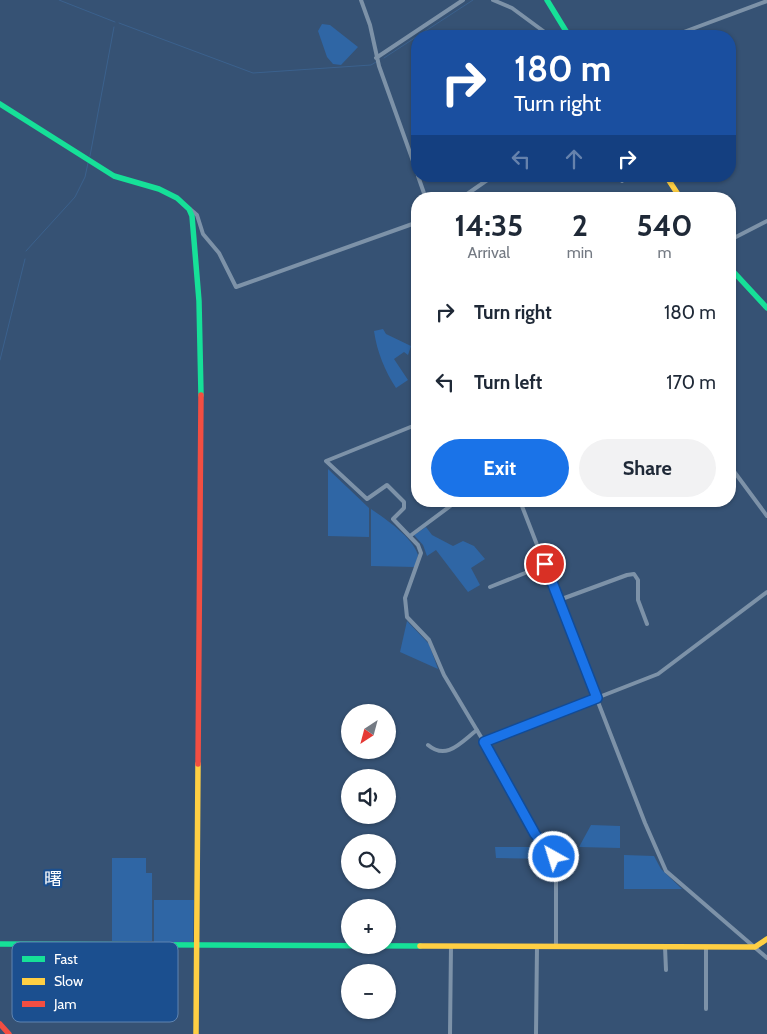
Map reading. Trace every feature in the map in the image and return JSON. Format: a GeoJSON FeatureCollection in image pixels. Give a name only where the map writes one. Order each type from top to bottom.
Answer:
{"type":"FeatureCollection","features":[{"type":"Feature","properties":{"kind":"street"},"geometry":{"type":"LineString","coordinates":[[361,0],[370,25],[376,58],[411,156]]}},
{"type":"Feature","properties":{"kind":"street"},"geometry":{"type":"LineString","coordinates":[[418,30],[463,0]]}},
{"type":"Feature","properties":{"kind":"street"},"geometry":{"type":"LineString","coordinates":[[493,0],[512,8],[542,30]]}},
{"type":"Feature","properties":{"kind":"street"},"geometry":{"type":"LineString","coordinates":[[548,0],[566,30]]}},
{"type":"Feature","properties":{"kind":"street"},"geometry":{"type":"LineString","coordinates":[[689,30],[767,1]]}},
{"type":"Feature","properties":{"kind":"street"},"geometry":{"type":"LineString","coordinates":[[376,58],[411,35]]}},
{"type":"Feature","properties":{"kind":"street"},"geometry":{"type":"LineString","coordinates":[[0,104],[114,176],[159,189],[176,198],[197,215],[203,234],[219,253],[236,287],[411,224]]}},
{"type":"Feature","properties":{"kind":"street"},"geometry":{"type":"LineString","coordinates":[[470,192],[484,182]]}},
{"type":"Feature","properties":{"kind":"street"},"geometry":{"type":"LineString","coordinates":[[190,209],[195,239],[198,292],[201,411],[196,1034]]}},
{"type":"Feature","properties":{"kind":"street"},"geometry":{"type":"LineString","coordinates":[[736,237],[767,221]]}},
{"type":"Feature","properties":{"kind":"street"},"geometry":{"type":"LineString","coordinates":[[736,274],[767,308]]}},
{"type":"Feature","properties":{"kind":"street"},"geometry":{"type":"LineString","coordinates":[[411,427],[326,461],[367,499],[384,486],[392,488],[404,502],[405,506],[393,519],[418,545],[421,558],[405,598],[407,617],[429,640],[444,675],[535,834],[556,862],[556,947]]}},
{"type":"Feature","properties":{"kind":"street"},"geometry":{"type":"LineString","coordinates":[[736,474],[767,516]]}},
{"type":"Feature","properties":{"kind":"street"},"geometry":{"type":"LineString","coordinates":[[410,536],[449,507]]}},
{"type":"Feature","properties":{"kind":"street"},"geometry":{"type":"LineString","coordinates":[[522,507],[648,831],[666,871],[767,958]]}},
{"type":"Feature","properties":{"kind":"street"},"geometry":{"type":"LineString","coordinates":[[490,587],[545,564]]}},
{"type":"Feature","properties":{"kind":"street"},"geometry":{"type":"LineString","coordinates":[[559,600],[634,574],[638,580],[638,600],[647,624]]}},
{"type":"Feature","properties":{"kind":"street"},"geometry":{"type":"LineString","coordinates":[[484,742],[658,674],[767,592]]}},
{"type":"Feature","properties":{"kind":"street"},"geometry":{"type":"LineString","coordinates":[[428,745],[438,752],[446,752],[477,730]]}},
{"type":"Feature","properties":{"kind":"street"},"geometry":{"type":"LineString","coordinates":[[178,945],[665,948],[755,947],[767,939]]}},
{"type":"Feature","properties":{"kind":"street"},"geometry":{"type":"LineString","coordinates":[[450,1034],[451,946]]}},
{"type":"Feature","properties":{"kind":"street"},"geometry":{"type":"LineString","coordinates":[[536,1034],[537,947]]}},
{"type":"Feature","properties":{"kind":"street"},"geometry":{"type":"LineString","coordinates":[[706,947],[706,1009]]}},
{"type":"Feature","properties":{"kind":"street"},"geometry":{"type":"LineString","coordinates":[[665,948],[666,970]]}},
{"type":"Feature","properties":{"kind":"street"},"geometry":{"type":"LineString","coordinates":[[0,1024],[9,1034]]}},
{"type":"Feature","properties":{"kind":"shaded area"},"geometry":{"type":"Polygon","coordinates":[[[322,24],[330,25],[358,47],[341,65],[333,64],[327,57],[318,31],[322,24]]]}},
{"type":"Feature","properties":{"kind":"shaded area"},"geometry":{"type":"Polygon","coordinates":[[[383,329],[386,334],[411,346],[408,355],[404,352],[394,359],[408,380],[396,388],[382,361],[375,339],[374,331],[383,329]]]}},
{"type":"Feature","properties":{"kind":"shaded area"},"geometry":{"type":"Polygon","coordinates":[[[328,469],[369,508],[369,537],[328,536],[328,469]]]}},
{"type":"Feature","properties":{"kind":"shaded area"},"geometry":{"type":"Polygon","coordinates":[[[371,509],[398,529],[411,542],[418,555],[415,567],[371,566],[371,509]]]}},
{"type":"Feature","properties":{"kind":"shaded area"},"geometry":{"type":"Polygon","coordinates":[[[426,527],[432,535],[453,546],[463,541],[474,546],[485,559],[471,568],[480,585],[468,592],[436,550],[427,556],[423,545],[414,535],[426,527]]]}},
{"type":"Feature","properties":{"kind":"shaded area"},"geometry":{"type":"Polygon","coordinates":[[[407,621],[429,644],[438,669],[400,652],[407,621]]]}},
{"type":"Feature","properties":{"kind":"shaded area"},"geometry":{"type":"Polygon","coordinates":[[[591,825],[620,826],[620,848],[579,847],[591,825]]]}},
{"type":"Feature","properties":{"kind":"shaded area"},"geometry":{"type":"Polygon","coordinates":[[[538,842],[553,859],[496,858],[495,847],[537,847],[538,842]]]}},
{"type":"Feature","properties":{"kind":"shaded area"},"geometry":{"type":"Polygon","coordinates":[[[624,855],[654,856],[661,869],[682,889],[624,889],[624,855]]]}},
{"type":"Feature","properties":{"kind":"shaded area"},"geometry":{"type":"Polygon","coordinates":[[[112,858],[146,858],[146,873],[152,873],[152,941],[112,941],[112,858]]]}},
{"type":"Feature","properties":{"kind":"shaded area"},"geometry":{"type":"Polygon","coordinates":[[[154,900],[194,900],[193,942],[154,942],[154,900]]]}},
{"type":"Feature","properties":{"kind":"waterway"},"geometry":{"type":"LineString","coordinates":[[59,0],[115,22]]}},
{"type":"Feature","properties":{"kind":"waterway"},"geometry":{"type":"LineString","coordinates":[[427,30],[473,0]]}},
{"type":"Feature","properties":{"kind":"waterway"},"geometry":{"type":"LineString","coordinates":[[119,23],[253,73],[371,65],[376,62]]}},
{"type":"Feature","properties":{"kind":"waterway"},"geometry":{"type":"LineString","coordinates":[[90,156],[114,27]]}},
{"type":"Feature","properties":{"kind":"waterway"},"geometry":{"type":"LineString","coordinates":[[384,58],[411,40]]}},
{"type":"Feature","properties":{"kind":"waterway"},"geometry":{"type":"LineString","coordinates":[[26,251],[75,197],[85,177],[88,163]]}},
{"type":"Feature","properties":{"kind":"waterway"},"geometry":{"type":"LineString","coordinates":[[0,360],[25,259]]}},
{"type":"Feature","properties":{"kind":"traffic: fast"},"geometry":{"type":"LineString","coordinates":[[547,0],[565,30]]}},
{"type":"Feature","properties":{"kind":"traffic: fast"},"geometry":{"type":"LineString","coordinates":[[0,104],[114,176],[159,189],[177,198],[189,209],[192,216],[199,301],[201,395]]}},
{"type":"Feature","properties":{"kind":"traffic: fast"},"geometry":{"type":"LineString","coordinates":[[736,274],[767,308]]}},
{"type":"Feature","properties":{"kind":"traffic: fast"},"geometry":{"type":"LineString","coordinates":[[0,944],[12,944]]}},
{"type":"Feature","properties":{"kind":"traffic: fast"},"geometry":{"type":"LineString","coordinates":[[178,945],[420,946]]}},
{"type":"Feature","properties":{"kind":"traffic: slow"},"geometry":{"type":"LineString","coordinates":[[670,182],[676,192]]}},
{"type":"Feature","properties":{"kind":"traffic: slow"},"geometry":{"type":"LineString","coordinates":[[196,1034],[198,764]]}},
{"type":"Feature","properties":{"kind":"traffic: slow"},"geometry":{"type":"LineString","coordinates":[[420,946],[755,947],[767,939]]}},
{"type":"Feature","properties":{"kind":"traffic: jam"},"geometry":{"type":"LineString","coordinates":[[198,764],[201,395]]}},
{"type":"Feature","properties":{"kind":"traffic: jam"},"geometry":{"type":"LineString","coordinates":[[0,1024],[9,1034]]}},
{"type":"Feature","properties":{"kind":"district","name":"曙"},"geometry":{"type":"Point","coordinates":[53,879]}},
{"type":"Feature","properties":{"kind":"route"},"geometry":{"type":"LineString","coordinates":[[545,564],[597,698],[484,742],[535,834],[554,857]]}}]}
